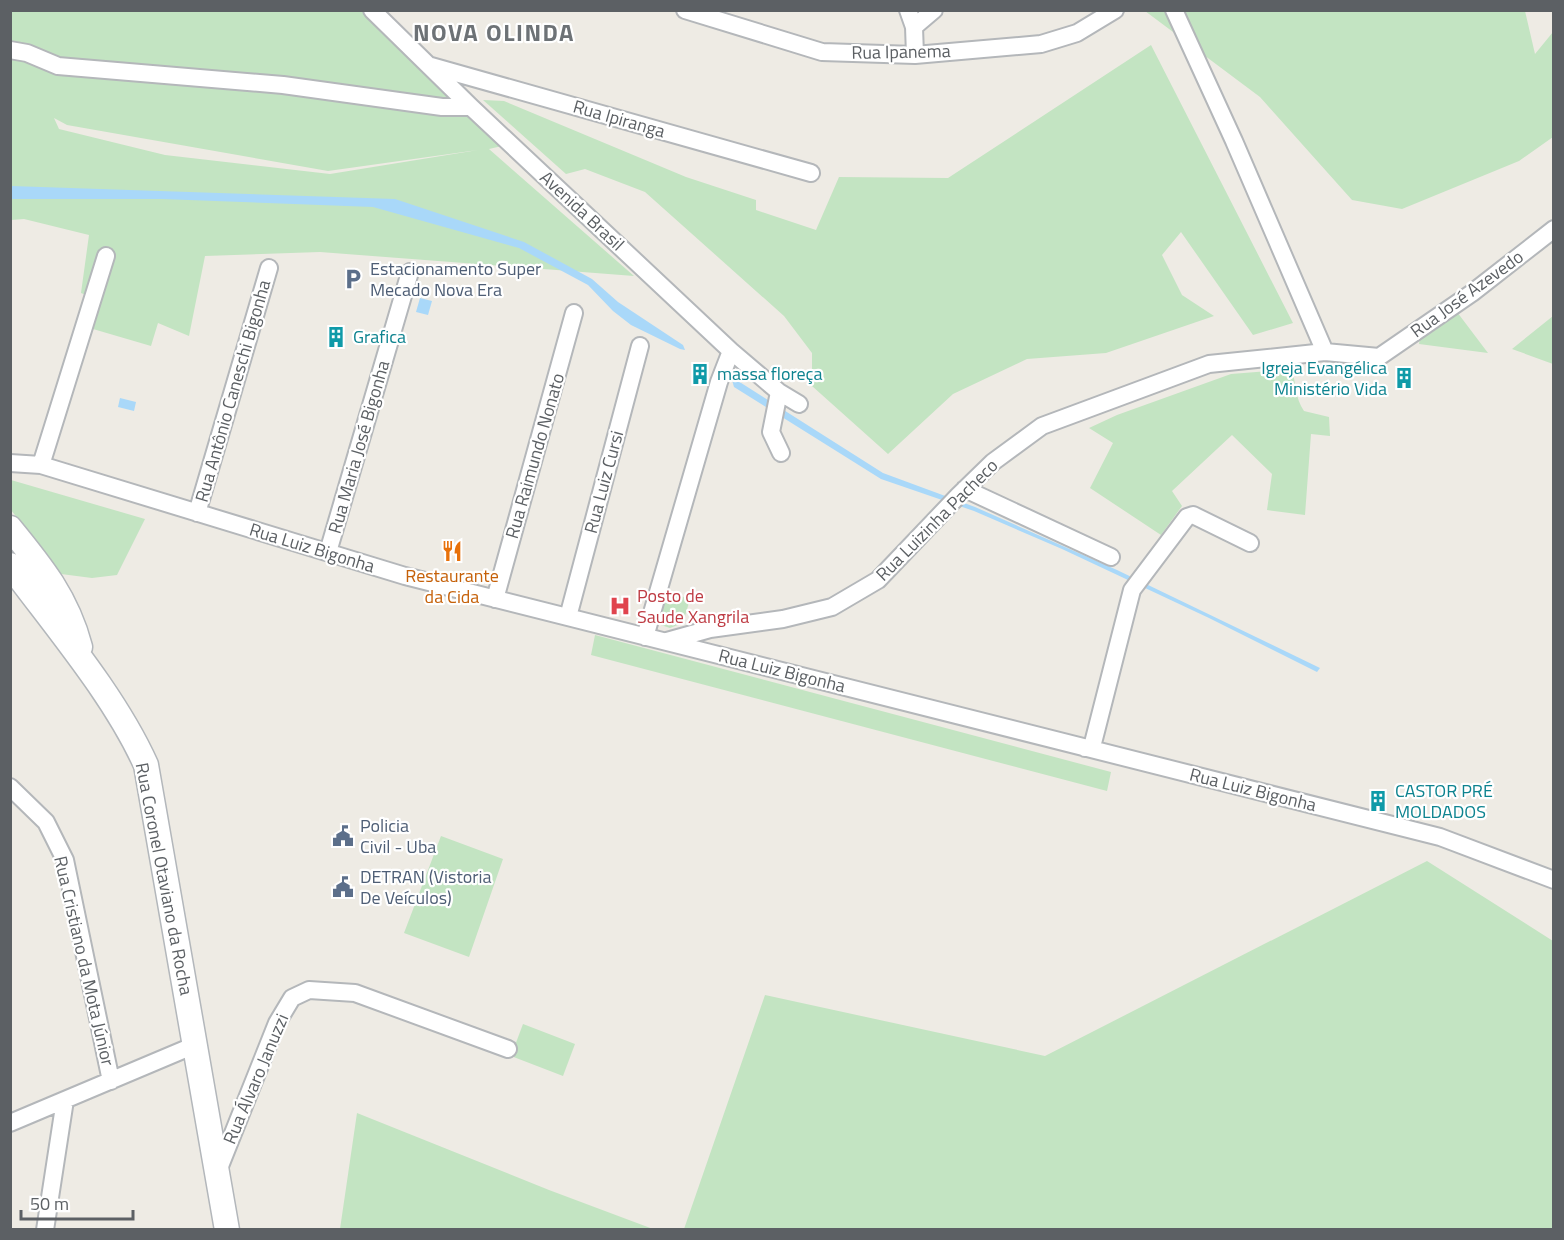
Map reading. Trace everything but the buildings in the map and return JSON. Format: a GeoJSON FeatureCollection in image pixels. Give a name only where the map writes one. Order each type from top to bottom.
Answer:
{"type":"FeatureCollection","features":[{"type":"Feature","properties":{"kind":"street","name":"Avenida Brasil"},"geometry":{"type":"LineString","coordinates":[[372,10],[471,107],[778,396],[799,404]]}},
{"type":"Feature","properties":{"kind":"street","name":"Rua Ipanema"},"geometry":{"type":"LineString","coordinates":[[685,10],[822,52],[915,54],[1041,44],[1077,33],[1115,10]]}},
{"type":"Feature","properties":{"kind":"street"},"geometry":{"type":"LineString","coordinates":[[909,10],[914,27],[915,54]]}},
{"type":"Feature","properties":{"kind":"street"},"geometry":{"type":"LineString","coordinates":[[914,27],[934,10]]}},
{"type":"Feature","properties":{"kind":"street"},"geometry":{"type":"LineString","coordinates":[[1174,10],[1234,141],[1325,352]]}},
{"type":"Feature","properties":{"kind":"street"},"geometry":{"type":"LineString","coordinates":[[10,51],[27,53],[58,66],[283,85],[442,107],[471,107]]}},
{"type":"Feature","properties":{"kind":"street","name":"Rua Ipiranga"},"geometry":{"type":"LineString","coordinates":[[428,65],[811,173]]}},
{"type":"Feature","properties":{"kind":"street","name":"Rua José Azevedo"},"geometry":{"type":"LineString","coordinates":[[1379,357],[1472,292],[1554,229]]}},
{"type":"Feature","properties":{"kind":"street"},"geometry":{"type":"LineString","coordinates":[[41,465],[106,256]]}},
{"type":"Feature","properties":{"kind":"street","name":"Rua Antônio Caneschi Bigonha"},"geometry":{"type":"LineString","coordinates":[[197,513],[269,268]]}},
{"type":"Feature","properties":{"kind":"street","name":"Rua Maria José Bigonha"},"geometry":{"type":"LineString","coordinates":[[328,552],[410,272]]}},
{"type":"Feature","properties":{"kind":"street","name":"Rua Raimundo Nonato"},"geometry":{"type":"LineString","coordinates":[[495,599],[574,313]]}},
{"type":"Feature","properties":{"kind":"street","name":"Rua Luiz Cursi"},"geometry":{"type":"LineString","coordinates":[[568,617],[640,346]]}},
{"type":"Feature","properties":{"kind":"street"},"geometry":{"type":"LineString","coordinates":[[645,637],[719,382],[731,351]]}},
{"type":"Feature","properties":{"kind":"street","name":"Rua Luizinha Pacheco"},"geometry":{"type":"LineString","coordinates":[[664,641],[710,629],[783,619],[832,607],[878,580],[964,489],[993,462],[1042,426],[1209,364],[1325,352],[1379,357]]}},
{"type":"Feature","properties":{"kind":"street"},"geometry":{"type":"LineString","coordinates":[[778,396],[771,432],[781,453]]}},
{"type":"Feature","properties":{"kind":"street","name":"Rua Luiz Bigonha"},"geometry":{"type":"LineString","coordinates":[[10,463],[41,465],[405,576],[1440,837],[1554,880]]}},
{"type":"Feature","properties":{"kind":"street"},"geometry":{"type":"LineString","coordinates":[[964,489],[1111,557]]}},
{"type":"Feature","properties":{"kind":"street"},"geometry":{"type":"LineString","coordinates":[[1085,748],[1092,747],[1132,590],[1155,558],[1190,515],[1250,543]]}},
{"type":"Feature","properties":{"kind":"street"},"geometry":{"type":"LineString","coordinates":[[10,528],[47,573],[62,600],[77,635],[85,667]]}},
{"type":"Feature","properties":{"kind":"street","name":"Rua Coronel Otaviano da Rocha"},"geometry":{"type":"LineString","coordinates":[[10,566],[85,667],[135,742],[146,765],[227,1230]]}},
{"type":"Feature","properties":{"kind":"street","name":"Rua Cristiano da Mota Júnior"},"geometry":{"type":"LineString","coordinates":[[10,787],[46,822],[65,860],[111,1081]]}},
{"type":"Feature","properties":{"kind":"street","name":"Rua Álvaro Januzzi"},"geometry":{"type":"LineString","coordinates":[[217,1172],[277,1023],[292,998],[309,990],[355,993],[508,1049]]}},
{"type":"Feature","properties":{"kind":"street"},"geometry":{"type":"LineString","coordinates":[[10,1123],[195,1045]]}},
{"type":"Feature","properties":{"kind":"street"},"geometry":{"type":"LineString","coordinates":[[45,1230],[65,1100]]}},
{"type":"Feature","properties":{"kind":"green space"},"geometry":{"type":"Polygon","coordinates":[[[13,11],[364,11],[502,146],[489,149],[634,276],[320,252],[205,256],[189,336],[158,323],[151,346],[93,329],[101,301],[81,293],[89,235],[24,219],[11,220],[10,14],[13,11]],[[54,118],[59,129],[165,155],[330,174],[478,150],[328,171],[67,125],[54,118]]]}},
{"type":"Feature","properties":{"kind":"green space"},"geometry":{"type":"Polygon","coordinates":[[[1145,11],[1525,11],[1535,54],[1553,32],[1553,137],[1519,161],[1402,209],[1352,200],[1260,97],[1145,11]]]}},
{"type":"Feature","properties":{"kind":"green space"},"geometry":{"type":"Polygon","coordinates":[[[1151,45],[1293,323],[1253,335],[1181,232],[1162,255],[1182,295],[1214,316],[1106,353],[1027,359],[953,394],[888,454],[812,386],[812,353],[784,316],[645,192],[585,169],[566,174],[483,100],[504,101],[686,177],[756,200],[756,210],[816,230],[839,177],[948,178],[1151,45]]]}},
{"type":"Feature","properties":{"kind":"green space"},"geometry":{"type":"Polygon","coordinates":[[[1454,308],[1488,353],[1419,344],[1421,330],[1454,308]]]}},
{"type":"Feature","properties":{"kind":"green space"},"geometry":{"type":"Polygon","coordinates":[[[1553,316],[1553,364],[1512,349],[1553,316]]]}},
{"type":"Feature","properties":{"kind":"green space"},"geometry":{"type":"Polygon","coordinates":[[[1292,369],[1297,396],[1304,411],[1329,417],[1330,436],[1311,434],[1305,515],[1267,510],[1272,474],[1232,435],[1172,491],[1182,506],[1161,535],[1090,488],[1113,443],[1089,428],[1117,415],[1231,374],[1292,369]]]}},
{"type":"Feature","properties":{"kind":"green space"},"geometry":{"type":"Polygon","coordinates":[[[11,480],[145,519],[117,575],[92,578],[61,574],[11,510],[11,480]]]}},
{"type":"Feature","properties":{"kind":"green space"},"geometry":{"type":"Polygon","coordinates":[[[662,590],[690,599],[683,623],[670,628],[652,622],[662,590]]]}},
{"type":"Feature","properties":{"kind":"green space"},"geometry":{"type":"Polygon","coordinates":[[[595,635],[1111,772],[1107,791],[591,655],[595,635]]]}},
{"type":"Feature","properties":{"kind":"green space"},"geometry":{"type":"Polygon","coordinates":[[[441,836],[503,859],[469,957],[404,933],[441,836]]]}},
{"type":"Feature","properties":{"kind":"green space"},"geometry":{"type":"Polygon","coordinates":[[[1427,861],[1553,941],[1553,1229],[684,1229],[765,995],[1045,1056],[1427,861]]]}},
{"type":"Feature","properties":{"kind":"green space"},"geometry":{"type":"Polygon","coordinates":[[[523,1024],[575,1044],[563,1076],[511,1056],[523,1024]]]}},
{"type":"Feature","properties":{"kind":"green space"},"geometry":{"type":"Polygon","coordinates":[[[357,1113],[549,1190],[653,1229],[340,1229],[357,1113]]]}},
{"type":"Feature","properties":{"kind":"water"},"geometry":{"type":"Polygon","coordinates":[[[11,186],[395,199],[524,242],[592,279],[618,302],[683,345],[685,350],[631,325],[613,311],[588,285],[519,248],[373,207],[162,199],[11,199],[11,186]]]}},
{"type":"Feature","properties":{"kind":"water"},"geometry":{"type":"Polygon","coordinates":[[[420,298],[432,301],[428,315],[416,312],[420,298]]]}},
{"type":"Feature","properties":{"kind":"water"},"geometry":{"type":"Polygon","coordinates":[[[732,380],[738,381],[883,473],[975,507],[1117,570],[1320,668],[1317,672],[1062,549],[974,511],[881,479],[734,387],[732,380]]]}},
{"type":"Feature","properties":{"kind":"water"},"geometry":{"type":"Polygon","coordinates":[[[120,398],[136,402],[134,411],[118,407],[120,398]]]}},
{"type":"Feature","properties":{"kind":"place","name":"Estacionamento Super Mecado Nova Era"},"geometry":{"type":"Point","coordinates":[353,279]}},
{"type":"Feature","properties":{"kind":"place","name":"Grafica"},"geometry":{"type":"Point","coordinates":[336,337]}},
{"type":"Feature","properties":{"kind":"place","name":"massa floreça"},"geometry":{"type":"Point","coordinates":[700,374]}},
{"type":"Feature","properties":{"kind":"place","name":"Igreja Evangélica Ministério Vida"},"geometry":{"type":"Point","coordinates":[1404,378]}},
{"type":"Feature","properties":{"kind":"place","name":"Restaurante da Cida"},"geometry":{"type":"Point","coordinates":[452,551]}},
{"type":"Feature","properties":{"kind":"place","name":"Posto de Saude Xangrila"},"geometry":{"type":"Point","coordinates":[620,606]}},
{"type":"Feature","properties":{"kind":"place","name":"CASTOR PRÉ MOLDADOS"},"geometry":{"type":"Point","coordinates":[1378,801]}},
{"type":"Feature","properties":{"kind":"place","name":"Policia Civil - Uba"},"geometry":{"type":"Point","coordinates":[343,836]}},
{"type":"Feature","properties":{"kind":"place","name":"DETRAN (Vistoria De Veículos)"},"geometry":{"type":"Point","coordinates":[343,887]}},
{"type":"Feature","properties":{"kind":"district","name":"NOVA OLINDA"},"geometry":{"type":"Point","coordinates":[494,33]}}]}
